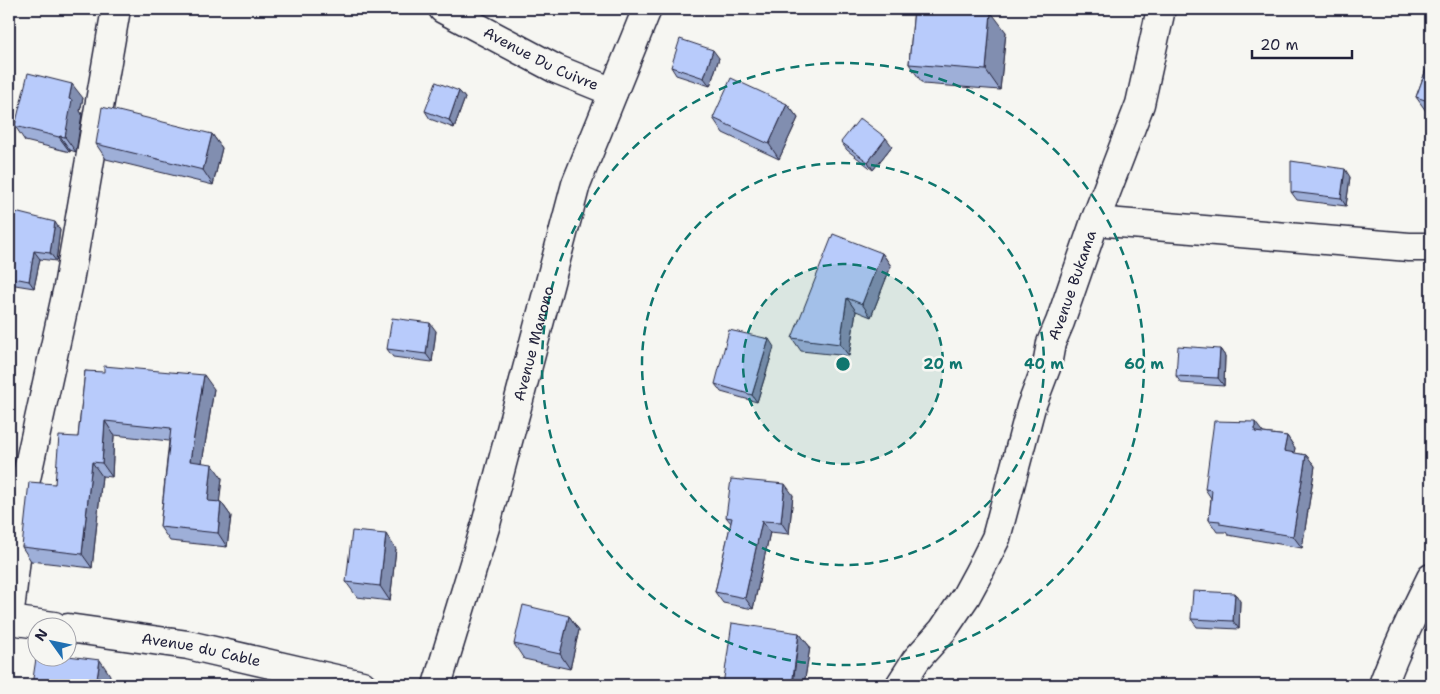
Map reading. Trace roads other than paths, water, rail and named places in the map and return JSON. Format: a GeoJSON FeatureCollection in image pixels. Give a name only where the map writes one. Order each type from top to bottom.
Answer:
{"type":"FeatureCollection","features":[{"type":"Feature","properties":{"kind":"street"},"geometry":{"type":"LineString","coordinates":[[28,623],[9,620],[24,488],[68,287],[116,9]]}},
{"type":"Feature","properties":{"kind":"street","name":"Avenue Du Cuivre"},"geometry":{"type":"LineString","coordinates":[[443,9],[556,69],[613,92]]}},
{"type":"Feature","properties":{"kind":"street","name":"Avenue Manono"},"geometry":{"type":"LineString","coordinates":[[437,685],[486,524],[576,184],[647,9]]}},
{"type":"Feature","properties":{"kind":"street","name":"Avenue Bukama"},"geometry":{"type":"LineString","coordinates":[[900,685],[916,660],[943,630],[966,596],[996,538],[1031,407],[1046,365],[1051,343],[1140,104],[1160,9]]}},
{"type":"Feature","properties":{"kind":"street"},"geometry":{"type":"LineString","coordinates":[[1095,221],[1409,247],[1431,247]]}},
{"type":"Feature","properties":{"kind":"street"},"geometry":{"type":"LineString","coordinates":[[1383,685],[1410,621],[1431,578]]}},
{"type":"Feature","properties":{"kind":"street","name":"Avenue du Cable"},"geometry":{"type":"LineString","coordinates":[[78,629],[188,645],[362,685]]}}]}
